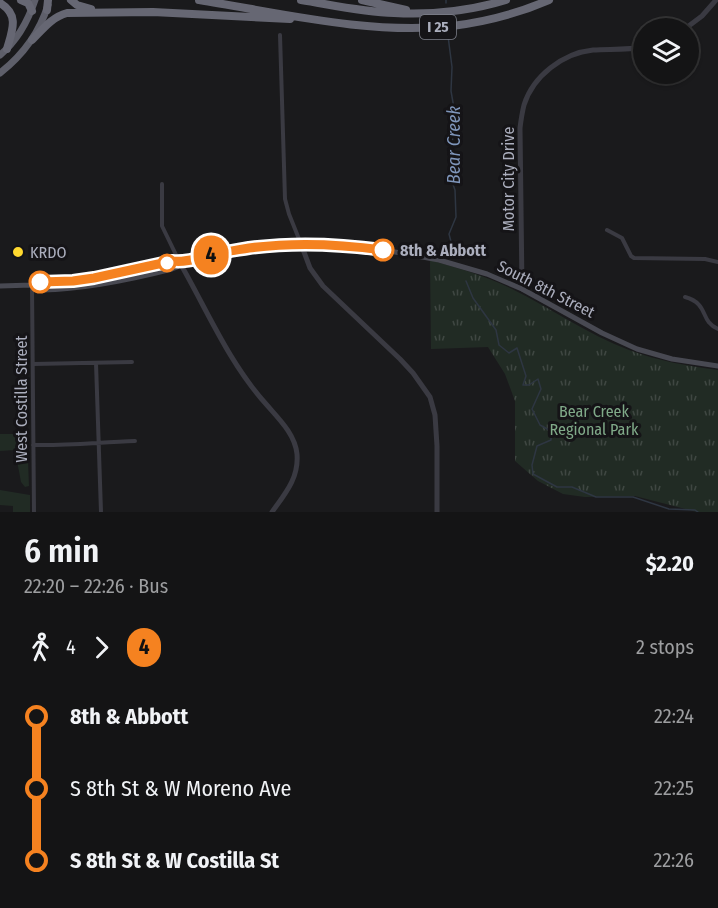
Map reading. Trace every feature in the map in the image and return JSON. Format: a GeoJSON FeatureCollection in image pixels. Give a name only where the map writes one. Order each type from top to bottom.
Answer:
{"type":"FeatureCollection","features":[{"type":"Feature","properties":{"kind":"highway"},"geometry":{"type":"LineString","coordinates":[[21,0],[28,3],[32,11]]}},
{"type":"Feature","properties":{"kind":"highway"},"geometry":{"type":"LineString","coordinates":[[0,56],[20,32],[32,11],[35,0]]}},
{"type":"Feature","properties":{"kind":"highway"},"geometry":{"type":"LineString","coordinates":[[32,40],[47,10],[49,0]]}},
{"type":"Feature","properties":{"kind":"highway"},"geometry":{"type":"LineString","coordinates":[[70,0],[84,7],[104,12]]}},
{"type":"Feature","properties":{"kind":"highway","name":"I 25"},"geometry":{"type":"LineString","coordinates":[[199,0],[324,21],[412,28],[452,26],[500,16],[549,0]]}},
{"type":"Feature","properties":{"kind":"highway","name":"I 25"},"geometry":{"type":"LineString","coordinates":[[301,0],[394,13],[451,11],[506,0]]}},
{"type":"Feature","properties":{"kind":"highway"},"geometry":{"type":"LineString","coordinates":[[362,0],[422,13]]}},
{"type":"Feature","properties":{"kind":"highway"},"geometry":{"type":"LineString","coordinates":[[2,2],[10,11],[14,27],[7,49]]}},
{"type":"Feature","properties":{"kind":"highway"},"geometry":{"type":"LineString","coordinates":[[0,73],[16,60],[52,20],[61,14],[169,12],[324,21]]}},
{"type":"Feature","properties":{"kind":"main road","name":"South 8th Street"},"geometry":{"type":"LineString","coordinates":[[0,286],[94,278],[172,261],[180,263],[259,247],[301,244],[372,248],[439,260],[487,274],[522,289],[602,333],[637,349],[672,359],[718,366]]}},
{"type":"Feature","properties":{"kind":"street"},"geometry":{"type":"LineString","coordinates":[[699,18],[716,0]]}},
{"type":"Feature","properties":{"kind":"street"},"geometry":{"type":"LineString","coordinates":[[280,35],[285,199],[289,214],[309,268],[323,286],[400,359],[430,397],[435,415],[437,446],[436,512]]}},
{"type":"Feature","properties":{"kind":"street","name":"Motor City Drive"},"geometry":{"type":"LineString","coordinates":[[522,289],[520,128],[526,100],[544,74],[563,59],[592,50],[633,48]]}},
{"type":"Feature","properties":{"kind":"street"},"geometry":{"type":"LineString","coordinates":[[162,184],[162,226],[180,263],[240,371],[293,438],[297,455],[296,471],[288,489],[272,512]]}},
{"type":"Feature","properties":{"kind":"street"},"geometry":{"type":"LineString","coordinates":[[607,230],[622,238],[634,258],[705,258],[718,262]]}},
{"type":"Feature","properties":{"kind":"street","name":"West Costilla Street"},"geometry":{"type":"LineString","coordinates":[[32,285],[34,512]]}},
{"type":"Feature","properties":{"kind":"street"},"geometry":{"type":"LineString","coordinates":[[685,297],[701,306],[708,322],[718,329]]}},
{"type":"Feature","properties":{"kind":"street"},"geometry":{"type":"LineString","coordinates":[[33,364],[132,362]]}},
{"type":"Feature","properties":{"kind":"street"},"geometry":{"type":"LineString","coordinates":[[96,363],[101,512]]}},
{"type":"Feature","properties":{"kind":"street"},"geometry":{"type":"LineString","coordinates":[[33,445],[135,441]]}},
{"type":"Feature","properties":{"kind":"green space","name":"Bear Creek Regional Park"},"geometry":{"type":"Polygon","coordinates":[[[430,260],[502,284],[599,337],[629,350],[673,363],[718,370],[718,512],[697,512],[635,496],[585,497],[563,494],[538,481],[515,461],[515,401],[505,374],[488,347],[431,349],[430,260]]]}},
{"type":"Feature","properties":{"kind":"green space"},"geometry":{"type":"Polygon","coordinates":[[[0,434],[27,434],[29,486],[25,487],[21,482],[15,450],[0,451],[0,434]]]}},
{"type":"Feature","properties":{"kind":"green space"},"geometry":{"type":"Polygon","coordinates":[[[0,490],[30,495],[30,512],[13,512],[13,506],[0,505],[0,490]]]}},
{"type":"Feature","properties":{"kind":"waterway","name":"Bear Creek"},"geometry":{"type":"LineString","coordinates":[[448,36],[452,67],[451,91],[455,114],[450,165],[455,190],[456,217],[449,234],[454,253]]}},
{"type":"Feature","properties":{"kind":"waterway","name":"Bear Creek"},"geometry":{"type":"LineString","coordinates":[[466,281],[473,298],[496,330],[499,345],[509,353],[517,348],[526,376],[523,385],[529,385],[538,379],[541,389],[532,409],[540,425],[551,431],[551,440],[537,446],[532,465],[533,474],[557,487],[572,487],[596,497],[633,497],[669,509],[698,512]]}},
{"type":"Feature","properties":{"kind":"bus line","name":"4"},"geometry":{"type":"LineString","coordinates":[[40,282],[94,278],[172,261],[180,263],[220,253],[266,246],[314,244],[383,250]]}},
{"type":"Feature","properties":{"kind":"place","name":"8th & Abbott"},"geometry":{"type":"Point","coordinates":[383,250]}},
{"type":"Feature","properties":{"kind":"place","name":"KRDO"},"geometry":{"type":"Point","coordinates":[18,252]}}]}
